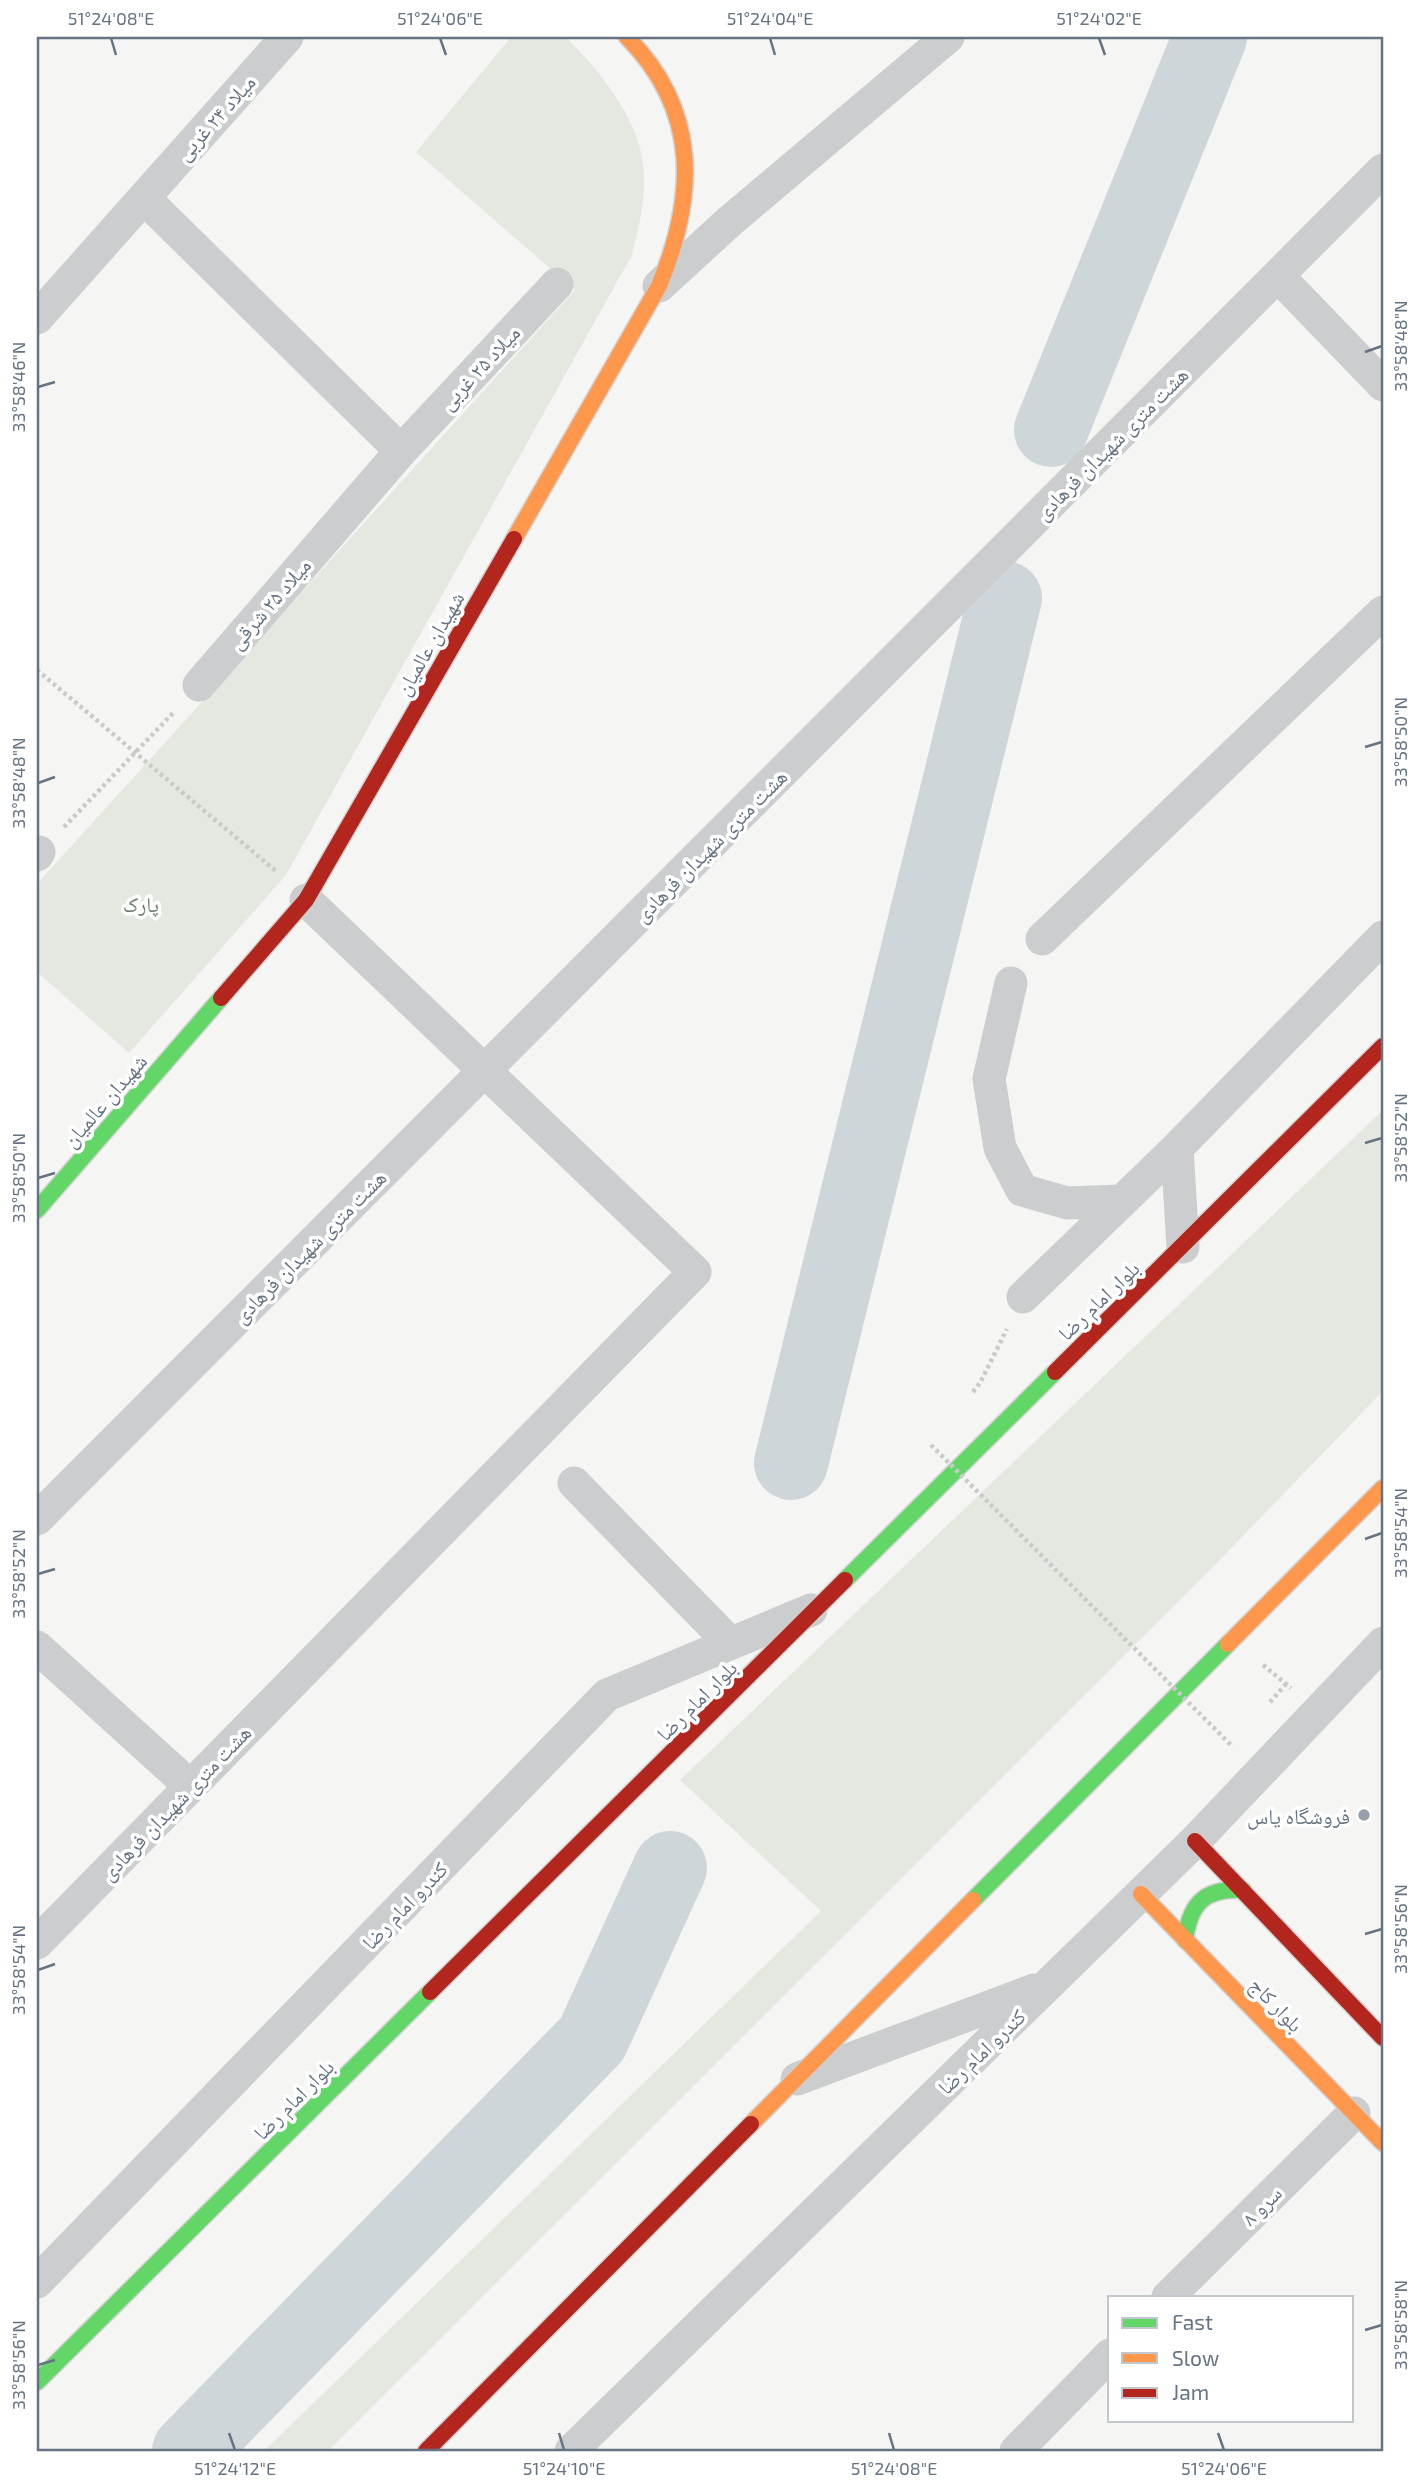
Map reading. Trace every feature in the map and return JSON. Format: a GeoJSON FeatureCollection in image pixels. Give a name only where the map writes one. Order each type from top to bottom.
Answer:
{"type":"FeatureCollection","features":[{"type":"Feature","properties":{"kind":"main road","name":"شهیدان عالمیان"},"geometry":{"type":"LineString","coordinates":[[37,1210],[306,900],[659,286],[677,240],[685,196],[684,138],[674,105],[653,66],[627,37]]}},
{"type":"Feature","properties":{"kind":"main road","name":"بلوار امام رضا"},"geometry":{"type":"LineString","coordinates":[[37,2382],[823,1605],[1383,1046]]}},
{"type":"Feature","properties":{"kind":"main road"},"geometry":{"type":"LineString","coordinates":[[426,2451],[1383,1489]]}},
{"type":"Feature","properties":{"kind":"main road"},"geometry":{"type":"LineString","coordinates":[[1195,1841],[1383,2038]]}},
{"type":"Feature","properties":{"kind":"main road"},"geometry":{"type":"LineString","coordinates":[[1185,1940],[1189,1913],[1198,1902],[1219,1890],[1243,1891]]}},
{"type":"Feature","properties":{"kind":"main road","name":"بلوار کاج"},"geometry":{"type":"LineString","coordinates":[[1141,1894],[1383,2143]]}},
{"type":"Feature","properties":{"kind":"street","name":"میلاد ۲۴ غربی"},"geometry":{"type":"LineString","coordinates":[[37,318],[287,37]]}},
{"type":"Feature","properties":{"kind":"street"},"geometry":{"type":"LineString","coordinates":[[659,286],[730,221],[948,37]]}},
{"type":"Feature","properties":{"kind":"street","name":"هشت متری شهیدان فرهادی"},"geometry":{"type":"LineString","coordinates":[[37,1519],[1383,170]]}},
{"type":"Feature","properties":{"kind":"street"},"geometry":{"type":"LineString","coordinates":[[144,198],[401,451]]}},
{"type":"Feature","properties":{"kind":"street"},"geometry":{"type":"LineString","coordinates":[[1278,276],[1383,384]]}},
{"type":"Feature","properties":{"kind":"street","name":"میلاد ۲۵ غربی"},"geometry":{"type":"LineString","coordinates":[[401,451],[557,284]]}},
{"type":"Feature","properties":{"kind":"street","name":"میلاد ۲۵ شرقی"},"geometry":{"type":"LineString","coordinates":[[199,685],[401,451]]}},
{"type":"Feature","properties":{"kind":"street"},"geometry":{"type":"LineString","coordinates":[[1042,939],[1383,612]]}},
{"type":"Feature","properties":{"kind":"street"},"geometry":{"type":"LineString","coordinates":[[306,900],[485,1070]]}},
{"type":"Feature","properties":{"kind":"street"},"geometry":{"type":"LineString","coordinates":[[1023,1297],[1177,1148],[1383,937]]}},
{"type":"Feature","properties":{"kind":"street"},"geometry":{"type":"LineString","coordinates":[[1011,983],[989,1079],[1000,1148],[1022,1190],[1067,1203],[1121,1201]]}},
{"type":"Feature","properties":{"kind":"street","name":"هشت متری شهیدان فرهادی"},"geometry":{"type":"LineString","coordinates":[[37,1943],[695,1272],[485,1070]]}},
{"type":"Feature","properties":{"kind":"street"},"geometry":{"type":"LineString","coordinates":[[1177,1148],[1183,1247]]}},
{"type":"Feature","properties":{"kind":"street"},"geometry":{"type":"LineString","coordinates":[[574,1483],[730,1643]]}},
{"type":"Feature","properties":{"kind":"street","name":"کندرو امام رضا"},"geometry":{"type":"LineString","coordinates":[[37,2282],[607,1695],[823,1605]]}},
{"type":"Feature","properties":{"kind":"street","name":"کندرو امام رضا"},"geometry":{"type":"LineString","coordinates":[[571,2451],[1195,1841],[1383,1643]]}},
{"type":"Feature","properties":{"kind":"street"},"geometry":{"type":"LineString","coordinates":[[37,1647],[190,1786]]}},
{"type":"Feature","properties":{"kind":"street"},"geometry":{"type":"LineString","coordinates":[[794,2080],[1048,1985]]}},
{"type":"Feature","properties":{"kind":"street","name":"سرو ۸"},"geometry":{"type":"LineString","coordinates":[[1169,2296],[1354,2113]]}},
{"type":"Feature","properties":{"kind":"street"},"geometry":{"type":"LineString","coordinates":[[1016,2451],[1108,2357]]}},
{"type":"Feature","properties":{"kind":"path"},"geometry":{"type":"LineString","coordinates":[[37,670],[278,873]]}},
{"type":"Feature","properties":{"kind":"path"},"geometry":{"type":"LineString","coordinates":[[38,854],[199,685]]}},
{"type":"Feature","properties":{"kind":"path"},"geometry":{"type":"LineString","coordinates":[[980,1383],[1023,1297]]}},
{"type":"Feature","properties":{"kind":"path"},"geometry":{"type":"LineString","coordinates":[[931,1445],[1233,1747]]}},
{"type":"Feature","properties":{"kind":"green space","name":"پارک"},"geometry":{"type":"Polygon","coordinates":[[[511,37],[566,37],[603,79],[625,111],[639,146],[644,176],[642,210],[632,255],[286,875],[129,1053],[37,972],[37,884],[575,290],[416,152],[511,37]]]}},
{"type":"Feature","properties":{"kind":"green space"},"geometry":{"type":"Polygon","coordinates":[[[1383,1110],[1383,1391],[1210,1570],[328,2451],[264,2451],[821,1911],[680,1780],[1383,1110]]]}},
{"type":"Feature","properties":{"kind":"waterway"},"geometry":{"type":"LineString","coordinates":[[1051,430],[1210,37]]}},
{"type":"Feature","properties":{"kind":"waterway"},"geometry":{"type":"LineString","coordinates":[[791,1463],[1005,598]]}},
{"type":"Feature","properties":{"kind":"waterway"},"geometry":{"type":"LineString","coordinates":[[189,2451],[592,2039],[670,1868]]}},
{"type":"Feature","properties":{"kind":"traffic: fast"},"geometry":{"type":"LineString","coordinates":[[37,1210],[221,998]]}},
{"type":"Feature","properties":{"kind":"traffic: fast"},"geometry":{"type":"LineString","coordinates":[[845,1580],[1055,1372]]}},
{"type":"Feature","properties":{"kind":"traffic: fast"},"geometry":{"type":"LineString","coordinates":[[973,1900],[1228,1644]]}},
{"type":"Feature","properties":{"kind":"traffic: fast"},"geometry":{"type":"LineString","coordinates":[[1185,1940],[1191,1916],[1202,1900],[1219,1892],[1243,1890]]}},
{"type":"Feature","properties":{"kind":"traffic: fast"},"geometry":{"type":"LineString","coordinates":[[37,2382],[430,1992]]}},
{"type":"Feature","properties":{"kind":"traffic: slow"},"geometry":{"type":"LineString","coordinates":[[514,539],[659,286],[680,220],[684,156],[679,125],[668,94],[651,65],[627,37]]}},
{"type":"Feature","properties":{"kind":"traffic: slow"},"geometry":{"type":"LineString","coordinates":[[1228,1644],[1383,1488]]}},
{"type":"Feature","properties":{"kind":"traffic: slow"},"geometry":{"type":"LineString","coordinates":[[1141,1894],[1383,2143]]}},
{"type":"Feature","properties":{"kind":"traffic: slow"},"geometry":{"type":"LineString","coordinates":[[751,2124],[973,1900]]}},
{"type":"Feature","properties":{"kind":"traffic: jam"},"geometry":{"type":"LineString","coordinates":[[221,998],[306,900],[514,539]]}},
{"type":"Feature","properties":{"kind":"traffic: jam"},"geometry":{"type":"LineString","coordinates":[[1055,1372],[1383,1046]]}},
{"type":"Feature","properties":{"kind":"traffic: jam"},"geometry":{"type":"LineString","coordinates":[[430,1992],[845,1580]]}},
{"type":"Feature","properties":{"kind":"traffic: jam"},"geometry":{"type":"LineString","coordinates":[[1195,1841],[1383,2038]]}},
{"type":"Feature","properties":{"kind":"traffic: jam"},"geometry":{"type":"LineString","coordinates":[[426,2451],[751,2124]]}},
{"type":"Feature","properties":{"kind":"place","name":"فروشگاه یاس"},"geometry":{"type":"Point","coordinates":[1364,1815]}}]}
